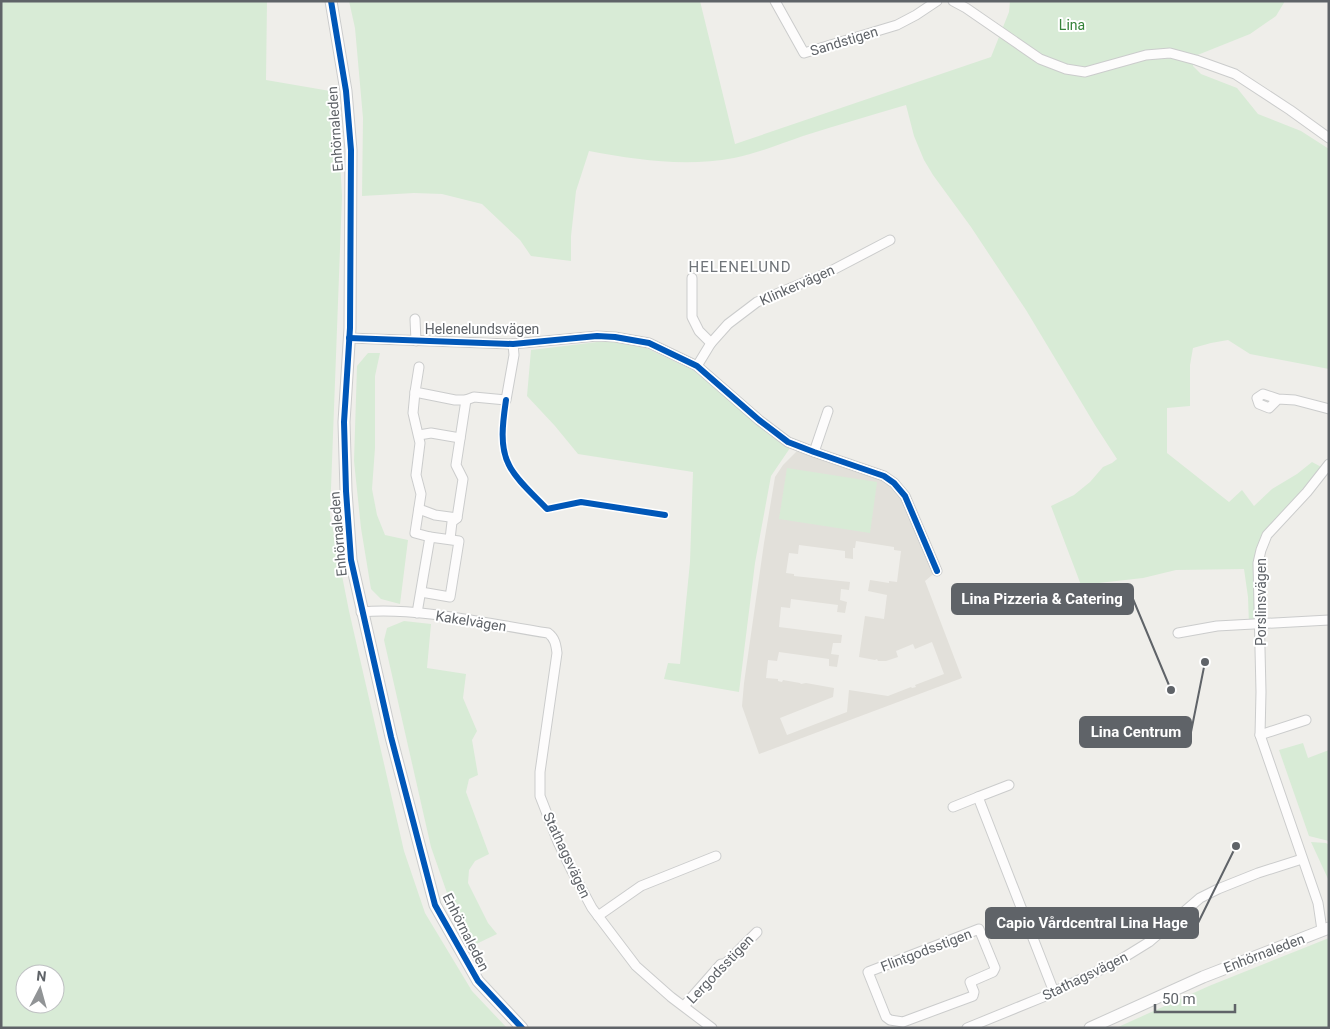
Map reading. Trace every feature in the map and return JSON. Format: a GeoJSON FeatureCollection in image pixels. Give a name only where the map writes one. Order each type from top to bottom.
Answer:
{"type":"FeatureCollection","features":[{"type":"Feature","properties":{"kind":"street","name":"Enhörnaleden"},"geometry":{"type":"LineString","coordinates":[[331,1],[346,91],[351,150],[351,298],[344,422],[351,560],[361,612],[391,737],[435,905],[478,982],[522,1028]]}},
{"type":"Feature","properties":{"kind":"street","name":"Sandstigen"},"geometry":{"type":"LineString","coordinates":[[775,1],[804,53],[897,25],[916,16],[937,1]]}},
{"type":"Feature","properties":{"kind":"street"},"geometry":{"type":"LineString","coordinates":[[953,1],[966,8],[1040,60],[1066,69],[1085,72],[1146,55],[1170,53],[1196,60],[1234,74],[1329,138]]}},
{"type":"Feature","properties":{"kind":"street","name":"Klinkervägen"},"geometry":{"type":"LineString","coordinates":[[697,366],[711,343],[728,324],[757,302],[826,273],[890,240]]}},
{"type":"Feature","properties":{"kind":"street"},"geometry":{"type":"LineString","coordinates":[[692,278],[692,317],[699,331],[711,343]]}},
{"type":"Feature","properties":{"kind":"street"},"geometry":{"type":"LineString","coordinates":[[415,319],[416,341]]}},
{"type":"Feature","properties":{"kind":"street","name":"Helenelundsvägen"},"geometry":{"type":"LineString","coordinates":[[349,338],[513,344],[597,336],[649,343],[697,366],[759,420],[788,442],[884,476],[894,483],[905,496],[937,571]]}},
{"type":"Feature","properties":{"kind":"street"},"geometry":{"type":"LineString","coordinates":[[415,392],[455,400],[474,398],[506,400],[514,355],[513,344]]}},
{"type":"Feature","properties":{"kind":"street"},"geometry":{"type":"LineString","coordinates":[[419,367],[413,413],[420,443],[416,475],[421,494],[415,533],[459,541],[450,597],[421,592]]}},
{"type":"Feature","properties":{"kind":"street"},"geometry":{"type":"LineString","coordinates":[[450,540],[452,522],[457,518],[463,479],[456,464],[466,400]]}},
{"type":"Feature","properties":{"kind":"street"},"geometry":{"type":"LineString","coordinates":[[1278,400],[1295,400],[1329,409]]}},
{"type":"Feature","properties":{"kind":"street"},"geometry":{"type":"LineString","coordinates":[[814,452],[828,411]]}},
{"type":"Feature","properties":{"kind":"street"},"geometry":{"type":"LineString","coordinates":[[418,435],[431,433],[460,438]]}},
{"type":"Feature","properties":{"kind":"street","name":"Porslinsvägen"},"geometry":{"type":"LineString","coordinates":[[1326,929],[1260,735],[1258,562],[1264,542],[1277,522],[1306,492],[1329,464]]}},
{"type":"Feature","properties":{"kind":"street"},"geometry":{"type":"LineString","coordinates":[[419,509],[435,515],[457,518]]}},
{"type":"Feature","properties":{"kind":"street"},"geometry":{"type":"LineString","coordinates":[[418,613],[430,536]]}},
{"type":"Feature","properties":{"kind":"street","name":"Kakelvägen"},"geometry":{"type":"LineString","coordinates":[[361,612],[402,611],[548,633],[552,636],[555,643],[557,653],[555,663]]}},
{"type":"Feature","properties":{"kind":"street"},"geometry":{"type":"LineString","coordinates":[[1178,633],[1216,626],[1329,620]]}},
{"type":"Feature","properties":{"kind":"street","name":"Stathagsvägen"},"geometry":{"type":"LineString","coordinates":[[555,663],[540,772],[540,796],[564,855],[588,902],[636,966],[712,1028]]}},
{"type":"Feature","properties":{"kind":"street"},"geometry":{"type":"LineString","coordinates":[[1260,735],[1306,720]]}},
{"type":"Feature","properties":{"kind":"street"},"geometry":{"type":"LineString","coordinates":[[953,807],[1009,785]]}},
{"type":"Feature","properties":{"kind":"street"},"geometry":{"type":"LineString","coordinates":[[978,797],[1054,992]]}},
{"type":"Feature","properties":{"kind":"street"},"geometry":{"type":"LineString","coordinates":[[598,916],[642,886],[716,856]]}},
{"type":"Feature","properties":{"kind":"street","name":"Stathagsvägen"},"geometry":{"type":"LineString","coordinates":[[966,1028],[1054,992],[1115,964],[1149,942],[1200,898],[1209,893],[1258,873],[1302,859]]}},
{"type":"Feature","properties":{"kind":"street","name":"Flintgodsstigen"},"geometry":{"type":"LineString","coordinates":[[979,929],[995,968],[994,971],[970,982],[974,992],[973,996],[904,1025],[886,1017],[868,972],[979,929]]}},
{"type":"Feature","properties":{"kind":"street","name":"Enhörnaleden"},"geometry":{"type":"LineString","coordinates":[[1090,1028],[1203,977],[1326,929]]}},
{"type":"Feature","properties":{"kind":"street","name":"Lergodsstigen"},"geometry":{"type":"LineString","coordinates":[[684,1006],[722,964],[726,964],[757,932]]}},
{"type":"Feature","properties":{"kind":"shaded area"},"geometry":{"type":"Polygon","coordinates":[[[801,447],[894,483],[937,571],[925,581],[962,678],[759,754],[742,706],[775,477],[783,465],[801,447]],[[856,541],[855,548],[853,548],[853,559],[845,558],[845,551],[799,545],[798,554],[789,553],[786,573],[794,574],[794,576],[850,582],[849,590],[841,589],[840,600],[847,602],[845,613],[837,612],[838,605],[791,599],[790,608],[781,607],[779,627],[842,635],[841,643],[833,643],[831,654],[839,655],[837,667],[829,666],[829,659],[779,652],[777,661],[768,660],[766,678],[778,679],[778,681],[782,682],[783,680],[834,688],[833,697],[780,718],[787,735],[847,712],[849,690],[888,696],[911,687],[916,687],[915,685],[944,674],[932,642],[915,649],[913,644],[896,651],[898,657],[886,661],[859,657],[865,616],[884,619],[887,595],[868,591],[870,580],[889,583],[889,581],[897,582],[901,551],[894,550],[894,547],[856,541]]]}},
{"type":"Feature","properties":{"kind":"green space"},"geometry":{"type":"Polygon","coordinates":[[[1,1],[267,1],[266,80],[336,92],[342,196],[330,515],[349,611],[404,851],[425,913],[472,991],[507,1028],[1,1028],[1,1]]]}},
{"type":"Feature","properties":{"kind":"green space","name":"Lina"},"geometry":{"type":"Polygon","coordinates":[[[349,1],[700,1],[735,144],[991,57],[1009,12],[1010,1],[1285,1],[1276,16],[1250,34],[1195,56],[1193,66],[1201,74],[1237,88],[1258,114],[1301,131],[1329,149],[1329,369],[1250,354],[1228,340],[1211,343],[1193,348],[1190,365],[1190,406],[1167,408],[1167,453],[1229,502],[1242,490],[1254,506],[1272,489],[1297,474],[1312,462],[1325,469],[1261,550],[1260,615],[1249,625],[1244,569],[1176,570],[1143,578],[1081,585],[1051,506],[1074,495],[1090,482],[1103,467],[1117,459],[1026,310],[924,160],[914,136],[906,105],[760,151],[716,161],[661,161],[589,151],[576,191],[571,236],[571,261],[531,256],[520,240],[482,204],[442,194],[414,193],[362,196],[363,118],[355,28],[349,1]]]}},
{"type":"Feature","properties":{"kind":"green space"},"geometry":{"type":"Polygon","coordinates":[[[597,342],[615,342],[646,348],[695,371],[756,423],[790,448],[771,476],[755,563],[739,692],[664,679],[668,663],[680,664],[690,562],[693,472],[578,454],[527,396],[531,350],[597,342]]]}},
{"type":"Feature","properties":{"kind":"green space"},"geometry":{"type":"Polygon","coordinates":[[[368,353],[380,353],[375,376],[375,448],[372,489],[377,515],[385,535],[408,540],[400,604],[381,599],[371,589],[361,528],[354,461],[357,366],[368,353]]]}},
{"type":"Feature","properties":{"kind":"green space"},"geometry":{"type":"Polygon","coordinates":[[[787,468],[877,482],[870,533],[779,519],[787,468]]]}},
{"type":"Feature","properties":{"kind":"green space"},"geometry":{"type":"Polygon","coordinates":[[[404,621],[431,624],[427,668],[466,674],[463,698],[477,731],[472,740],[478,775],[469,779],[466,792],[489,854],[475,861],[469,870],[468,883],[488,923],[497,934],[472,946],[447,893],[431,847],[384,640],[387,628],[404,621]]]}},
{"type":"Feature","properties":{"kind":"green space"},"geometry":{"type":"Polygon","coordinates":[[[1303,743],[1308,758],[1329,750],[1329,841],[1309,836],[1279,750],[1303,743]]]}},
{"type":"Feature","properties":{"kind":"green space"},"geometry":{"type":"Polygon","coordinates":[[[1311,842],[1329,845],[1329,881],[1311,842]]]}},
{"type":"Feature","properties":{"kind":"green space"},"geometry":{"type":"Polygon","coordinates":[[[1329,938],[1329,1028],[1116,1028],[1209,986],[1329,938]]]}},
{"type":"Feature","properties":{"kind":"cycle path"},"geometry":{"type":"LineString","coordinates":[[331,1],[346,91],[351,150],[350,328],[344,422],[351,560],[391,737],[435,905],[478,981],[522,1028]]}},
{"type":"Feature","properties":{"kind":"cycle path"},"geometry":{"type":"LineString","coordinates":[[349,338],[513,344],[597,336],[649,343],[697,366],[759,420],[788,442],[884,476],[894,483],[905,496],[937,571]]}},
{"type":"Feature","properties":{"kind":"cycle path"},"geometry":{"type":"LineString","coordinates":[[506,400],[503,433],[506,458],[516,476],[547,509],[581,502],[665,515]]}},
{"type":"Feature","properties":{"kind":"place","name":"Lina Centrum"},"geometry":{"type":"Point","coordinates":[1205,662]}},
{"type":"Feature","properties":{"kind":"place","name":"Lina Pizzeria & Catering"},"geometry":{"type":"Point","coordinates":[1171,690]}},
{"type":"Feature","properties":{"kind":"place","name":"Capio Vårdcentral Lina Hage"},"geometry":{"type":"Point","coordinates":[1236,846]}},
{"type":"Feature","properties":{"kind":"district","name":"HELENELUND"},"geometry":{"type":"Point","coordinates":[740,267]}}]}
